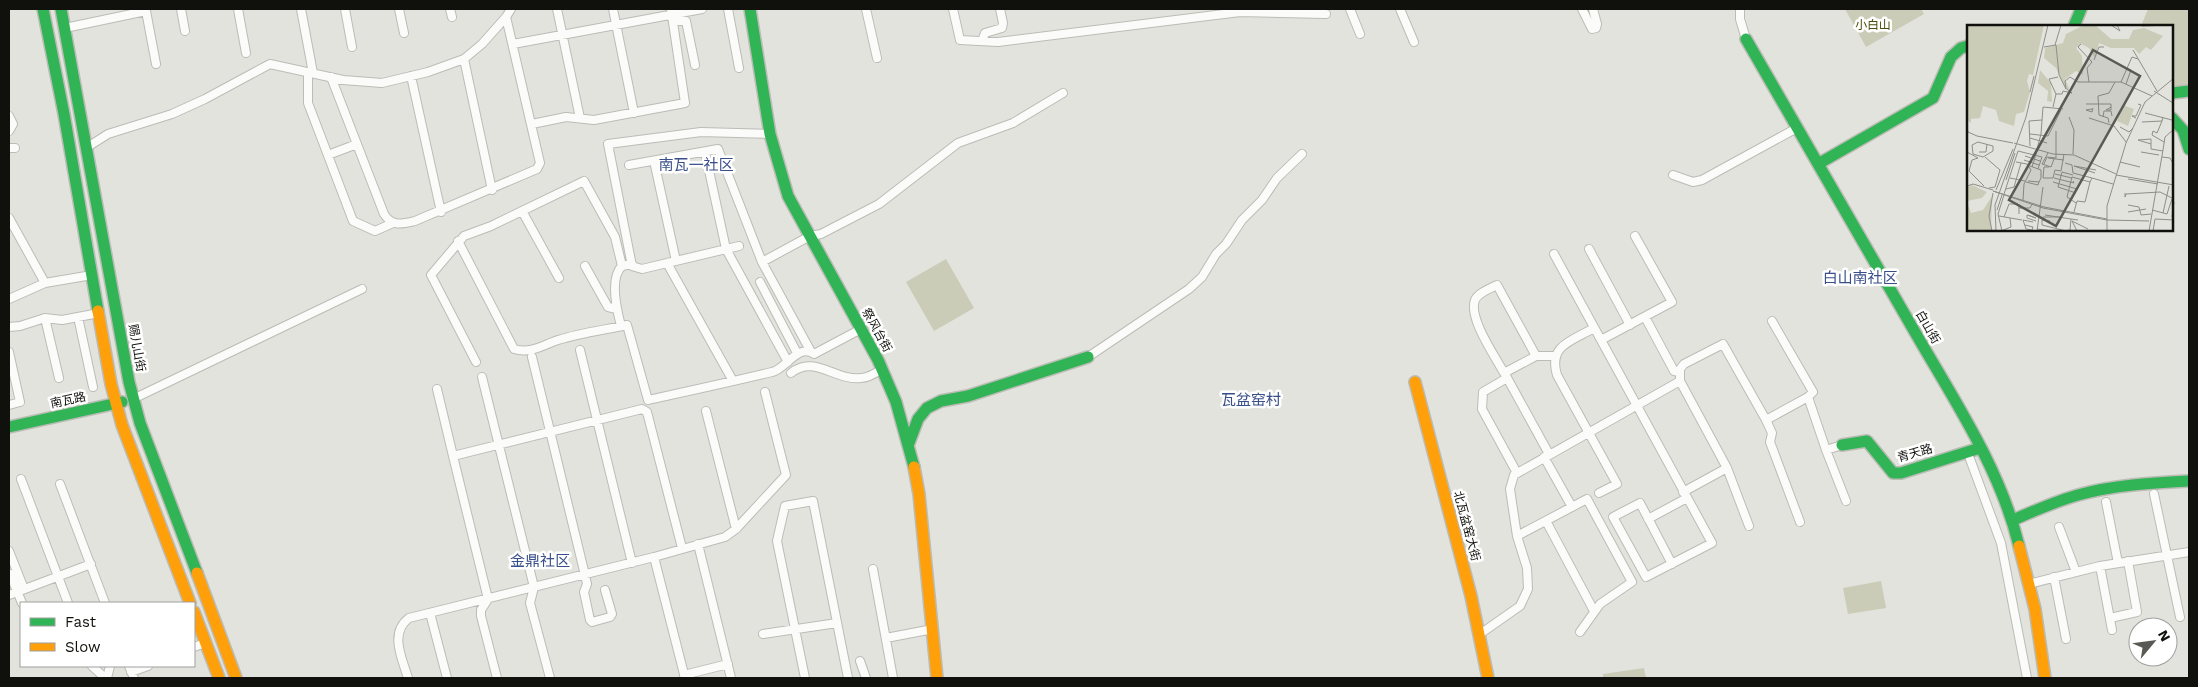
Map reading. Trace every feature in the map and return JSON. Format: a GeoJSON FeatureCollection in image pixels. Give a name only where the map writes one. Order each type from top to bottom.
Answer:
{"type":"FeatureCollection","features":[{"type":"Feature","properties":{"kind":"main road"},"geometry":{"type":"LineString","coordinates":[[43,9],[116,404],[122,425],[190,602]]}},
{"type":"Feature","properties":{"kind":"main road","name":"赐儿山街"},"geometry":{"type":"LineString","coordinates":[[61,9],[133,399],[140,423],[236,678]]}},
{"type":"Feature","properties":{"kind":"main road","name":"祭风台街"},"geometry":{"type":"LineString","coordinates":[[750,9],[770,134],[788,196],[882,369],[896,402],[909,443],[919,494],[937,678]]}},
{"type":"Feature","properties":{"kind":"main road"},"geometry":{"type":"LineString","coordinates":[[2074,25],[2081,9]]}},
{"type":"Feature","properties":{"kind":"main road"},"geometry":{"type":"LineString","coordinates":[[48,32],[64,28]]}},
{"type":"Feature","properties":{"kind":"main road","name":"白山街"},"geometry":{"type":"LineString","coordinates":[[1746,39],[1996,478],[2013,520],[2029,584],[2035,609],[2044,678]]}},
{"type":"Feature","properties":{"kind":"main road"},"geometry":{"type":"LineString","coordinates":[[1818,164],[1933,98],[1951,57],[1961,48],[1967,46]]}},
{"type":"Feature","properties":{"kind":"main road"},"geometry":{"type":"LineString","coordinates":[[2173,93],[2189,91]]}},
{"type":"Feature","properties":{"kind":"main road"},"geometry":{"type":"LineString","coordinates":[[2173,119],[2183,130],[2189,149]]}},
{"type":"Feature","properties":{"kind":"main road"},"geometry":{"type":"LineString","coordinates":[[909,443],[918,419],[927,408],[942,401],[968,396],[1088,357]]}},
{"type":"Feature","properties":{"kind":"main road","name":"北瓦盆窑大街"},"geometry":{"type":"LineString","coordinates":[[1415,382],[1471,596],[1488,678]]}},
{"type":"Feature","properties":{"kind":"main road","name":"南瓦路"},"geometry":{"type":"LineString","coordinates":[[9,427],[133,399]]}},
{"type":"Feature","properties":{"kind":"main road","name":"青天路"},"geometry":{"type":"LineString","coordinates":[[1842,445],[1867,441],[1893,473],[1901,473],[1980,448]]}},
{"type":"Feature","properties":{"kind":"main road"},"geometry":{"type":"LineString","coordinates":[[2013,520],[2056,502],[2086,493],[2116,487],[2189,481]]}},
{"type":"Feature","properties":{"kind":"main road"},"geometry":{"type":"LineString","coordinates":[[195,614],[219,678]]}},
{"type":"Feature","properties":{"kind":"street"},"geometry":{"type":"LineString","coordinates":[[181,9],[185,31]]}},
{"type":"Feature","properties":{"kind":"street"},"geometry":{"type":"LineString","coordinates":[[238,9],[246,52]]}},
{"type":"Feature","properties":{"kind":"street"},"geometry":{"type":"LineString","coordinates":[[301,9],[311,72],[308,103],[356,224],[378,231],[392,224],[399,225],[441,212],[537,169],[540,163],[506,17]]}},
{"type":"Feature","properties":{"kind":"street"},"geometry":{"type":"LineString","coordinates":[[344,9],[352,47]]}},
{"type":"Feature","properties":{"kind":"street"},"geometry":{"type":"LineString","coordinates":[[399,9],[404,33]]}},
{"type":"Feature","properties":{"kind":"street"},"geometry":{"type":"LineString","coordinates":[[86,148],[108,134],[172,114],[205,100],[270,64],[343,80],[382,83],[464,59],[482,44],[511,9]]}},
{"type":"Feature","properties":{"kind":"street"},"geometry":{"type":"LineString","coordinates":[[557,9],[580,118]]}},
{"type":"Feature","properties":{"kind":"street"},"geometry":{"type":"LineString","coordinates":[[613,9],[634,113]]}},
{"type":"Feature","properties":{"kind":"street"},"geometry":{"type":"LineString","coordinates":[[513,44],[702,9]]}},
{"type":"Feature","properties":{"kind":"street"},"geometry":{"type":"LineString","coordinates":[[728,9],[739,68]]}},
{"type":"Feature","properties":{"kind":"street"},"geometry":{"type":"LineString","coordinates":[[866,9],[877,58]]}},
{"type":"Feature","properties":{"kind":"street"},"geometry":{"type":"LineString","coordinates":[[953,9],[960,40],[998,42],[1240,12],[1326,14]]}},
{"type":"Feature","properties":{"kind":"street"},"geometry":{"type":"LineString","coordinates":[[982,41],[985,33],[1002,28],[1003,23],[1000,9]]}},
{"type":"Feature","properties":{"kind":"street"},"geometry":{"type":"LineString","coordinates":[[1350,9],[1360,34]]}},
{"type":"Feature","properties":{"kind":"street"},"geometry":{"type":"LineString","coordinates":[[1400,9],[1414,42]]}},
{"type":"Feature","properties":{"kind":"street"},"geometry":{"type":"LineString","coordinates":[[1582,9],[1592,28],[1596,28],[1597,24],[1593,9]]}},
{"type":"Feature","properties":{"kind":"street","name":"白山街"},"geometry":{"type":"LineString","coordinates":[[1740,9],[1740,19],[1746,39]]}},
{"type":"Feature","properties":{"kind":"street"},"geometry":{"type":"LineString","coordinates":[[64,28],[146,11],[156,64]]}},
{"type":"Feature","properties":{"kind":"street"},"geometry":{"type":"LineString","coordinates":[[672,15],[686,21],[695,65]]}},
{"type":"Feature","properties":{"kind":"street"},"geometry":{"type":"LineString","coordinates":[[532,124],[566,117],[594,120],[686,103],[672,15]]}},
{"type":"Feature","properties":{"kind":"street"},"geometry":{"type":"LineString","coordinates":[[464,59],[492,190]]}},
{"type":"Feature","properties":{"kind":"street"},"geometry":{"type":"LineString","coordinates":[[411,76],[441,212]]}},
{"type":"Feature","properties":{"kind":"street"},"geometry":{"type":"LineString","coordinates":[[331,77],[384,214],[392,224]]}},
{"type":"Feature","properties":{"kind":"street"},"geometry":{"type":"LineString","coordinates":[[762,262],[810,236],[821,234],[879,204],[958,143],[1013,124],[1063,93]]}},
{"type":"Feature","properties":{"kind":"street"},"geometry":{"type":"LineString","coordinates":[[9,116],[13,124],[9,131]]}},
{"type":"Feature","properties":{"kind":"street"},"geometry":{"type":"LineString","coordinates":[[1673,175],[1693,182],[1702,180],[1798,128]]}},
{"type":"Feature","properties":{"kind":"street"},"geometry":{"type":"LineString","coordinates":[[739,246],[642,269],[632,266],[608,144],[701,132],[770,134]]}},
{"type":"Feature","properties":{"kind":"street"},"geometry":{"type":"LineString","coordinates":[[328,156],[357,144]]}},
{"type":"Feature","properties":{"kind":"street"},"geometry":{"type":"LineString","coordinates":[[629,165],[718,149],[762,262],[811,352]]}},
{"type":"Feature","properties":{"kind":"street"},"geometry":{"type":"LineString","coordinates":[[705,152],[726,249],[788,362]]}},
{"type":"Feature","properties":{"kind":"street"},"geometry":{"type":"LineString","coordinates":[[1088,357],[1189,289],[1202,277],[1216,254],[1226,244],[1242,220],[1262,200],[1277,178],[1302,154]]}},
{"type":"Feature","properties":{"kind":"street"},"geometry":{"type":"LineString","coordinates":[[654,161],[676,261]]}},
{"type":"Feature","properties":{"kind":"street"},"geometry":{"type":"LineString","coordinates":[[476,362],[431,275],[458,241],[468,234],[491,226],[584,181],[615,237],[622,266]]}},
{"type":"Feature","properties":{"kind":"street"},"geometry":{"type":"LineString","coordinates":[[522,211],[559,278]]}},
{"type":"Feature","properties":{"kind":"street"},"geometry":{"type":"LineString","coordinates":[[9,218],[12,230],[46,283]]}},
{"type":"Feature","properties":{"kind":"street"},"geometry":{"type":"LineString","coordinates":[[1601,340],[1672,302],[1635,236]]}},
{"type":"Feature","properties":{"kind":"street"},"geometry":{"type":"LineString","coordinates":[[458,241],[514,349],[528,351],[557,340],[627,325],[648,400],[778,371],[798,353],[811,352],[814,354],[861,328]]}},
{"type":"Feature","properties":{"kind":"street"},"geometry":{"type":"LineString","coordinates":[[1589,249],[1630,325]]}},
{"type":"Feature","properties":{"kind":"street"},"geometry":{"type":"LineString","coordinates":[[1554,254],[1712,543],[1672,564],[1646,577],[1613,517],[1640,503],[1672,564]]}},
{"type":"Feature","properties":{"kind":"street"},"geometry":{"type":"LineString","coordinates":[[667,263],[733,381]]}},
{"type":"Feature","properties":{"kind":"street"},"geometry":{"type":"LineString","coordinates":[[621,326],[615,296],[617,272],[622,266],[632,264]]}},
{"type":"Feature","properties":{"kind":"street"},"geometry":{"type":"LineString","coordinates":[[585,266],[608,307],[617,309]]}},
{"type":"Feature","properties":{"kind":"street"},"geometry":{"type":"LineString","coordinates":[[9,299],[46,283],[92,275]]}},
{"type":"Feature","properties":{"kind":"street"},"geometry":{"type":"LineString","coordinates":[[760,282],[798,353]]}},
{"type":"Feature","properties":{"kind":"street"},"geometry":{"type":"LineString","coordinates":[[1536,356],[1497,284],[1478,295],[1475,300],[1473,315],[1506,375],[1572,508]]}},
{"type":"Feature","properties":{"kind":"street"},"geometry":{"type":"LineString","coordinates":[[133,399],[362,289]]}},
{"type":"Feature","properties":{"kind":"street"},"geometry":{"type":"LineString","coordinates":[[9,327],[20,326],[45,318],[62,320],[99,313]]}},
{"type":"Feature","properties":{"kind":"street"},"geometry":{"type":"LineString","coordinates":[[78,317],[93,386]]}},
{"type":"Feature","properties":{"kind":"street"},"geometry":{"type":"LineString","coordinates":[[1645,317],[1674,370],[1679,372]]}},
{"type":"Feature","properties":{"kind":"street"},"geometry":{"type":"LineString","coordinates":[[45,318],[59,378]]}},
{"type":"Feature","properties":{"kind":"street"},"geometry":{"type":"LineString","coordinates":[[1766,420],[1808,397],[1813,392],[1772,321]]}},
{"type":"Feature","properties":{"kind":"street"},"geometry":{"type":"LineString","coordinates":[[1594,328],[1563,346],[1555,356],[1554,366],[1557,375],[1617,484],[1600,493]]}},
{"type":"Feature","properties":{"kind":"street"},"geometry":{"type":"LineString","coordinates":[[1749,526],[1727,468],[1680,381],[1679,372],[1684,364],[1723,344],[1772,433],[1770,442],[1800,522]]}},
{"type":"Feature","properties":{"kind":"street"},"geometry":{"type":"LineString","coordinates":[[580,350],[632,563]]}},
{"type":"Feature","properties":{"kind":"street"},"geometry":{"type":"LineString","coordinates":[[9,352],[20,402],[9,405]]}},
{"type":"Feature","properties":{"kind":"street"},"geometry":{"type":"LineString","coordinates":[[1517,473],[1482,409],[1482,392],[1536,356],[1555,356]]}},
{"type":"Feature","properties":{"kind":"street"},"geometry":{"type":"LineString","coordinates":[[532,357],[585,574],[587,584],[584,592],[592,622],[610,617],[612,614],[605,590]]}},
{"type":"Feature","properties":{"kind":"street"},"geometry":{"type":"LineString","coordinates":[[791,373],[804,366],[813,365],[849,378],[861,378],[882,369]]}},
{"type":"Feature","properties":{"kind":"street"},"geometry":{"type":"LineString","coordinates":[[482,377],[534,587],[530,603],[550,678]]}},
{"type":"Feature","properties":{"kind":"street"},"geometry":{"type":"LineString","coordinates":[[1480,634],[1509,614],[1525,598],[1529,581],[1517,536],[1510,489],[1511,481],[1517,473],[1680,381]]}},
{"type":"Feature","properties":{"kind":"street"},"geometry":{"type":"LineString","coordinates":[[437,389],[488,599],[481,610],[481,616],[496,678]]}},
{"type":"Feature","properties":{"kind":"street"},"geometry":{"type":"LineString","coordinates":[[408,678],[399,648],[401,624],[409,618],[632,563],[725,537],[736,528],[786,475],[765,392]]}},
{"type":"Feature","properties":{"kind":"street"},"geometry":{"type":"LineString","coordinates":[[1808,397],[1846,501]]}},
{"type":"Feature","properties":{"kind":"street"},"geometry":{"type":"LineString","coordinates":[[453,456],[642,409],[647,412],[682,548]]}},
{"type":"Feature","properties":{"kind":"street"},"geometry":{"type":"LineString","coordinates":[[706,410],[736,528]]}},
{"type":"Feature","properties":{"kind":"street"},"geometry":{"type":"LineString","coordinates":[[1826,450],[1842,445]]}},
{"type":"Feature","properties":{"kind":"street"},"geometry":{"type":"LineString","coordinates":[[1970,459],[2001,542],[2027,678]]}},
{"type":"Feature","properties":{"kind":"street"},"geometry":{"type":"LineString","coordinates":[[1648,519],[1727,468]]}},
{"type":"Feature","properties":{"kind":"street"},"geometry":{"type":"LineString","coordinates":[[21,479],[68,602]]}},
{"type":"Feature","properties":{"kind":"street"},"geometry":{"type":"LineString","coordinates":[[60,484],[105,602]]}},
{"type":"Feature","properties":{"kind":"street"},"geometry":{"type":"LineString","coordinates":[[2154,494],[2180,618]]}},
{"type":"Feature","properties":{"kind":"street"},"geometry":{"type":"LineString","coordinates":[[1517,536],[1587,499],[1632,582],[1607,598],[1594,611],[1580,632]]}},
{"type":"Feature","properties":{"kind":"street"},"geometry":{"type":"LineString","coordinates":[[805,678],[777,541],[786,506],[813,501],[848,678]]}},
{"type":"Feature","properties":{"kind":"street"},"geometry":{"type":"LineString","coordinates":[[2106,502],[2118,562]]}},
{"type":"Feature","properties":{"kind":"street"},"geometry":{"type":"LineString","coordinates":[[1546,521],[1594,611]]}},
{"type":"Feature","properties":{"kind":"street"},"geometry":{"type":"LineString","coordinates":[[2059,528],[2076,572]]}},
{"type":"Feature","properties":{"kind":"street"},"geometry":{"type":"LineString","coordinates":[[698,544],[731,678]]}},
{"type":"Feature","properties":{"kind":"street"},"geometry":{"type":"LineString","coordinates":[[9,551],[22,602]]}},
{"type":"Feature","properties":{"kind":"street"},"geometry":{"type":"LineString","coordinates":[[2029,584],[2118,562],[2189,552]]}},
{"type":"Feature","properties":{"kind":"street"},"geometry":{"type":"LineString","coordinates":[[654,557],[684,677],[728,664]]}},
{"type":"Feature","properties":{"kind":"street"},"geometry":{"type":"LineString","coordinates":[[2110,618],[2137,612],[2128,561]]}},
{"type":"Feature","properties":{"kind":"street"},"geometry":{"type":"LineString","coordinates":[[9,595],[90,564]]}},
{"type":"Feature","properties":{"kind":"street"},"geometry":{"type":"LineString","coordinates":[[2100,566],[2112,630]]}},
{"type":"Feature","properties":{"kind":"street"},"geometry":{"type":"LineString","coordinates":[[873,569],[893,678]]}},
{"type":"Feature","properties":{"kind":"street"},"geometry":{"type":"LineString","coordinates":[[10,574],[20,590]]}},
{"type":"Feature","properties":{"kind":"street"},"geometry":{"type":"LineString","coordinates":[[2054,577],[2066,640]]}},
{"type":"Feature","properties":{"kind":"street"},"geometry":{"type":"LineString","coordinates":[[430,613],[446,678]]}},
{"type":"Feature","properties":{"kind":"street"},"geometry":{"type":"LineString","coordinates":[[762,634],[837,623]]}},
{"type":"Feature","properties":{"kind":"street"},"geometry":{"type":"LineString","coordinates":[[886,638],[932,629]]}},
{"type":"Feature","properties":{"kind":"street"},"geometry":{"type":"LineString","coordinates":[[195,647],[206,642]]}},
{"type":"Feature","properties":{"kind":"street"},"geometry":{"type":"LineString","coordinates":[[860,661],[866,678]]}},
{"type":"Feature","properties":{"kind":"street"},"geometry":{"type":"LineString","coordinates":[[93,667],[106,678]]}},
{"type":"Feature","properties":{"kind":"street"},"geometry":{"type":"LineString","coordinates":[[131,672],[145,667]]}},
{"type":"Feature","properties":{"kind":"green space","name":"小白山"},"geometry":{"type":"Polygon","coordinates":[[[1845,9],[1921,9],[1924,14],[1866,47],[1845,9]]]}},
{"type":"Feature","properties":{"kind":"green space"},"geometry":{"type":"Polygon","coordinates":[[[2148,9],[2189,9],[2189,86],[2173,87],[2173,25],[2141,25],[2148,9]]]}},
{"type":"Feature","properties":{"kind":"green space"},"geometry":{"type":"Polygon","coordinates":[[[946,259],[974,308],[934,331],[906,282],[946,259]]]}},
{"type":"Feature","properties":{"kind":"green space"},"geometry":{"type":"Polygon","coordinates":[[[1881,581],[1886,608],[1848,614],[1843,588],[1881,581]]]}},
{"type":"Feature","properties":{"kind":"green space"},"geometry":{"type":"Polygon","coordinates":[[[1644,668],[1646,678],[1603,678],[1603,674],[1644,668]]]}},
{"type":"Feature","properties":{"kind":"traffic: fast"},"geometry":{"type":"LineString","coordinates":[[43,9],[64,114],[98,311]]}},
{"type":"Feature","properties":{"kind":"traffic: fast"},"geometry":{"type":"LineString","coordinates":[[61,9],[129,382],[140,423],[197,573]]}},
{"type":"Feature","properties":{"kind":"traffic: fast"},"geometry":{"type":"LineString","coordinates":[[750,9],[770,134],[788,196],[878,360],[896,402],[914,467]]}},
{"type":"Feature","properties":{"kind":"traffic: fast"},"geometry":{"type":"LineString","coordinates":[[2074,25],[2081,9]]}},
{"type":"Feature","properties":{"kind":"traffic: fast"},"geometry":{"type":"LineString","coordinates":[[1746,39],[1973,433],[2000,488],[2019,546]]}},
{"type":"Feature","properties":{"kind":"traffic: fast"},"geometry":{"type":"LineString","coordinates":[[1818,164],[1933,98],[1951,57],[1961,48],[1967,46]]}},
{"type":"Feature","properties":{"kind":"traffic: fast"},"geometry":{"type":"LineString","coordinates":[[2173,93],[2189,91]]}},
{"type":"Feature","properties":{"kind":"traffic: fast"},"geometry":{"type":"LineString","coordinates":[[2173,119],[2183,130],[2189,149]]}},
{"type":"Feature","properties":{"kind":"traffic: fast"},"geometry":{"type":"LineString","coordinates":[[909,443],[918,419],[927,408],[941,401],[968,396],[1088,357]]}},
{"type":"Feature","properties":{"kind":"traffic: fast"},"geometry":{"type":"LineString","coordinates":[[9,427],[122,402]]}},
{"type":"Feature","properties":{"kind":"traffic: fast"},"geometry":{"type":"LineString","coordinates":[[1842,445],[1867,441],[1893,473],[1901,473],[1980,448]]}},
{"type":"Feature","properties":{"kind":"traffic: fast"},"geometry":{"type":"LineString","coordinates":[[2013,520],[2062,500],[2105,489],[2189,481]]}},
{"type":"Feature","properties":{"kind":"traffic: slow"},"geometry":{"type":"LineString","coordinates":[[98,311],[111,384],[122,425],[190,602]]}},
{"type":"Feature","properties":{"kind":"traffic: slow"},"geometry":{"type":"LineString","coordinates":[[1415,382],[1471,596],[1488,678]]}},
{"type":"Feature","properties":{"kind":"traffic: slow"},"geometry":{"type":"LineString","coordinates":[[914,467],[919,494],[937,678]]}},
{"type":"Feature","properties":{"kind":"traffic: slow"},"geometry":{"type":"LineString","coordinates":[[2019,546],[2035,609],[2045,678]]}},
{"type":"Feature","properties":{"kind":"traffic: slow"},"geometry":{"type":"LineString","coordinates":[[197,573],[236,678]]}},
{"type":"Feature","properties":{"kind":"traffic: slow"},"geometry":{"type":"LineString","coordinates":[[195,615],[219,678]]}},
{"type":"Feature","properties":{"kind":"district","name":"南瓦一社区"},"geometry":{"type":"Point","coordinates":[696,165]}},
{"type":"Feature","properties":{"kind":"district","name":"白山南社区"},"geometry":{"type":"Point","coordinates":[1860,278]}},
{"type":"Feature","properties":{"kind":"district","name":"瓦盆窑村"},"geometry":{"type":"Point","coordinates":[1251,400]}},
{"type":"Feature","properties":{"kind":"district","name":"金鼎社区"},"geometry":{"type":"Point","coordinates":[540,561]}}]}
